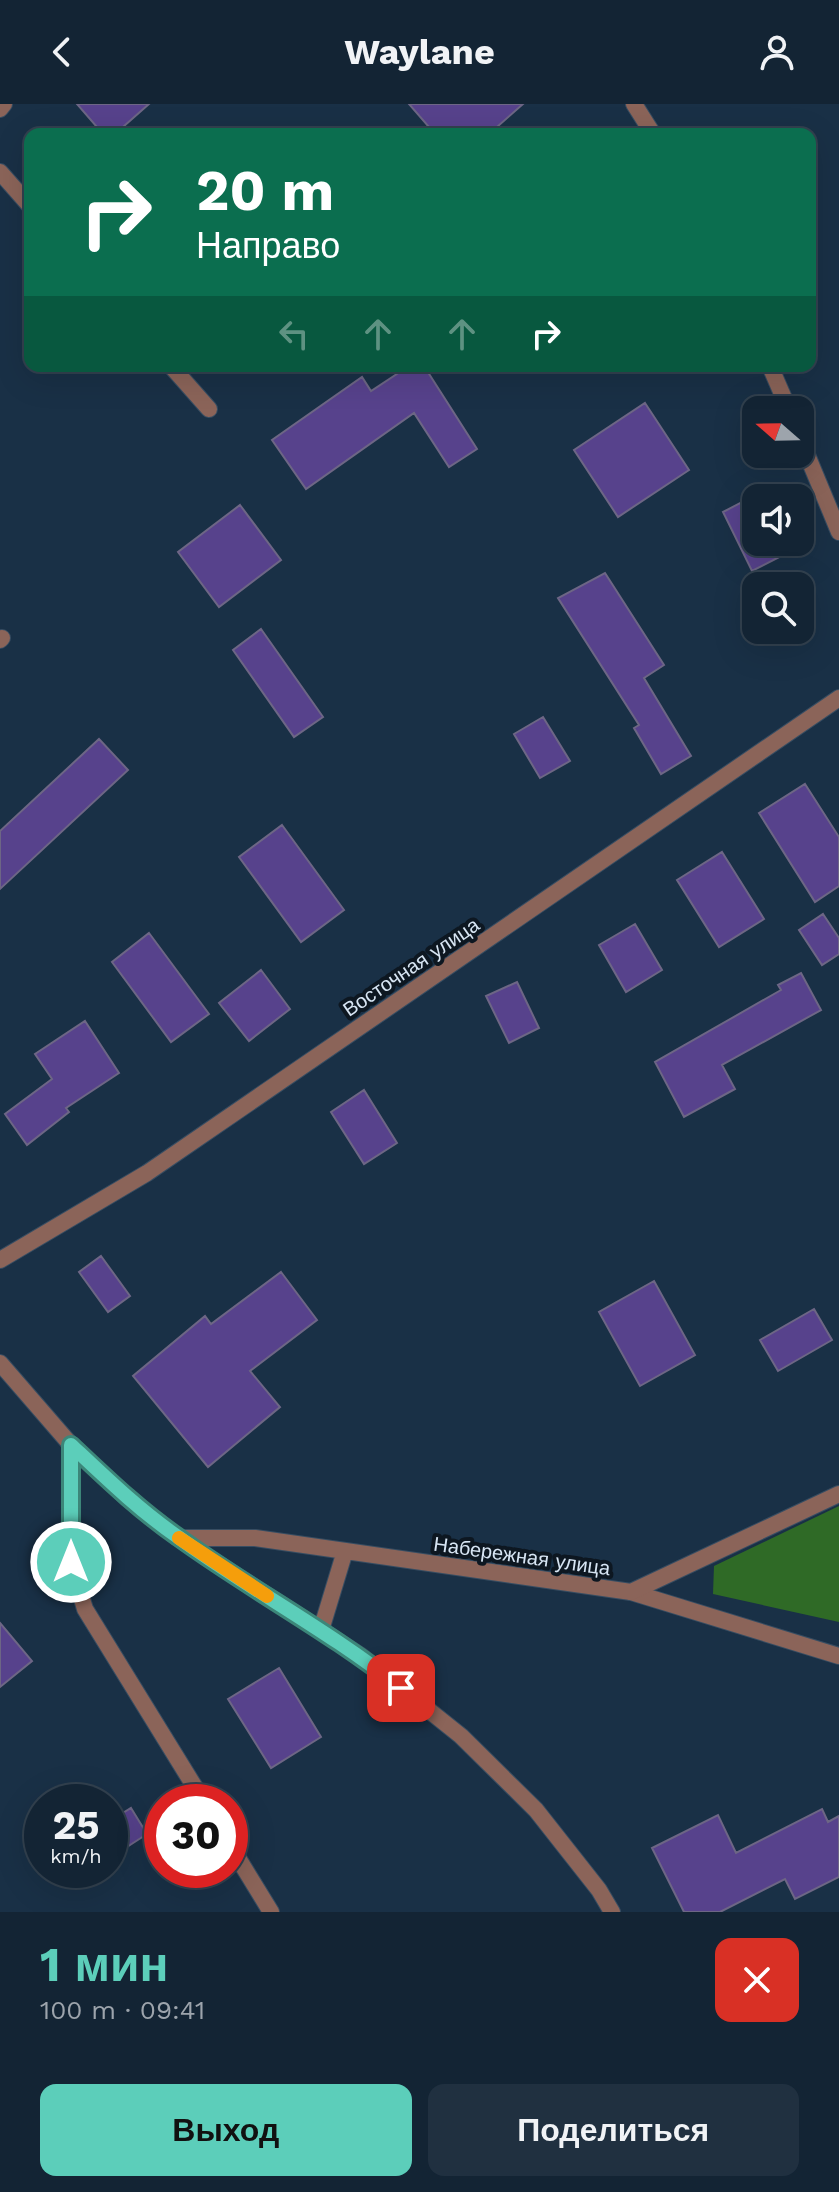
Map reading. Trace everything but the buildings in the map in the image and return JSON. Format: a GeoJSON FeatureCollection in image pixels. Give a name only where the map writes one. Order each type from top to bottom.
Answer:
{"type":"FeatureCollection","features":[{"type":"Feature","properties":{"kind":"street"},"geometry":{"type":"LineString","coordinates":[[0,109],[4,104]]}},
{"type":"Feature","properties":{"kind":"street"},"geometry":{"type":"LineString","coordinates":[[634,104],[649,128]]}},
{"type":"Feature","properties":{"kind":"street"},"geometry":{"type":"LineString","coordinates":[[0,172],[24,199]]}},
{"type":"Feature","properties":{"kind":"street"},"geometry":{"type":"LineString","coordinates":[[176,372],[209,409]]}},
{"type":"Feature","properties":{"kind":"street"},"geometry":{"type":"LineString","coordinates":[[773,372],[783,396]]}},
{"type":"Feature","properties":{"kind":"street"},"geometry":{"type":"LineString","coordinates":[[812,468],[839,532]]}},
{"type":"Feature","properties":{"kind":"street","name":"Восточная улица"},"geometry":{"type":"LineString","coordinates":[[0,1260],[147,1173],[839,698]]}},
{"type":"Feature","properties":{"kind":"street"},"geometry":{"type":"LineString","coordinates":[[0,1363],[71,1445],[128,1499],[178,1538],[361,1656],[461,1736],[536,1810],[599,1890],[612,1912]]}},
{"type":"Feature","properties":{"kind":"street"},"geometry":{"type":"LineString","coordinates":[[71,1445],[71,1562],[85,1609],[193,1784]]}},
{"type":"Feature","properties":{"kind":"street","name":"Набережная улица"},"geometry":{"type":"LineString","coordinates":[[178,1538],[255,1538],[631,1592],[839,1494]]}},
{"type":"Feature","properties":{"kind":"street"},"geometry":{"type":"LineString","coordinates":[[321,1630],[345,1551]]}},
{"type":"Feature","properties":{"kind":"street"},"geometry":{"type":"LineString","coordinates":[[631,1592],[839,1656]]}},
{"type":"Feature","properties":{"kind":"street"},"geometry":{"type":"LineString","coordinates":[[248,1874],[271,1912]]}},
{"type":"Feature","properties":{"kind":"green space"},"geometry":{"type":"Polygon","coordinates":[[[839,1506],[839,1622],[713,1594],[714,1566],[839,1506]]]}},
{"type":"Feature","properties":{"kind":"slow traffic"},"geometry":{"type":"LineString","coordinates":[[179,1538],[267,1596]]}},
{"type":"Feature","properties":{"kind":"route"},"geometry":{"type":"LineString","coordinates":[[71,1562],[71,1445],[128,1499],[178,1538],[361,1656],[401,1688]]}}]}
